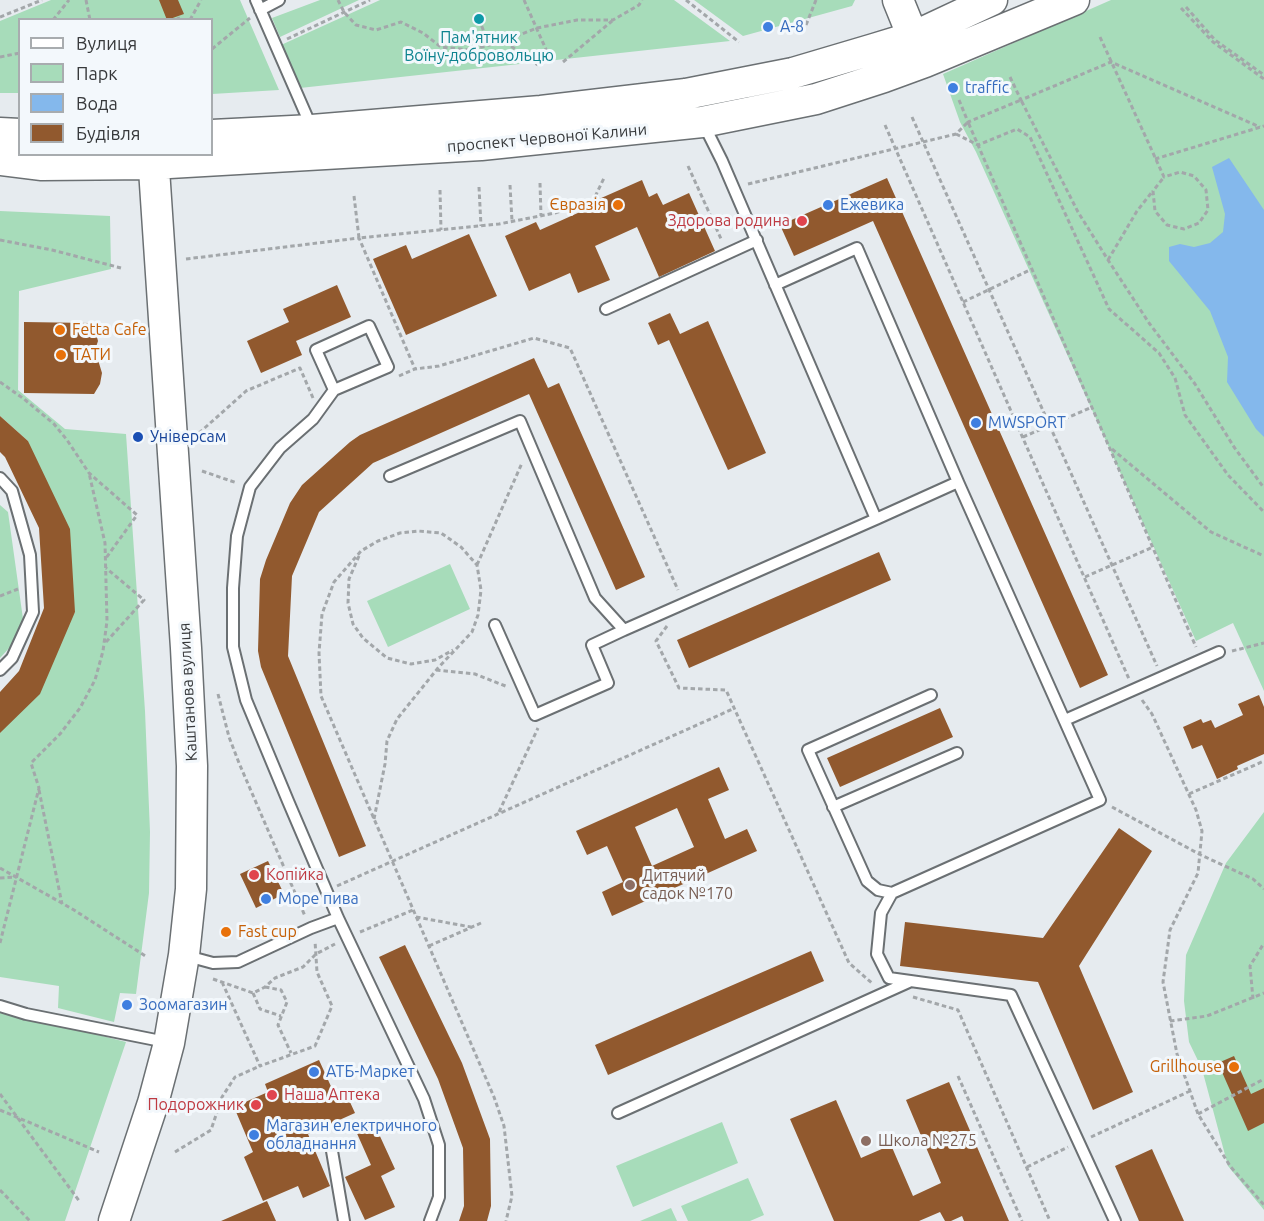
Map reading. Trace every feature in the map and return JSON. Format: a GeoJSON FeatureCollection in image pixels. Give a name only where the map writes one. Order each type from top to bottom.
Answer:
{"type":"FeatureCollection","features":[{"type":"Feature","properties":{"kind":"main road"},"geometry":{"type":"LineString","coordinates":[[897,0],[913,37]]}},
{"type":"Feature","properties":{"kind":"main road","name":"проспект Червоної Калини"},"geometry":{"type":"LineString","coordinates":[[213,135],[312,130],[541,111],[686,94],[793,73],[913,37],[992,0]]}},
{"type":"Feature","properties":{"kind":"main road","name":"проспект Червоної Калини"},"geometry":{"type":"LineString","coordinates":[[0,160],[42,165],[481,146],[702,122],[816,99],[884,77],[1074,0]]}},
{"type":"Feature","properties":{"kind":"main road"},"geometry":{"type":"LineString","coordinates":[[0,133],[18,134]]}},
{"type":"Feature","properties":{"kind":"main road","name":"Каштанова вулиця"},"geometry":{"type":"LineString","coordinates":[[114,1221],[149,1114],[169,1043],[184,955],[191,889],[192,766],[183,602],[152,159]]}},
{"type":"Feature","properties":{"kind":"lane"},"geometry":{"type":"LineString","coordinates":[[279,0],[258,5],[312,130]]}},
{"type":"Feature","properties":{"kind":"lane"},"geometry":{"type":"LineString","coordinates":[[702,122],[756,240],[876,519]]}},
{"type":"Feature","properties":{"kind":"lane"},"geometry":{"type":"LineString","coordinates":[[606,309],[756,240]]}},
{"type":"Feature","properties":{"kind":"lane"},"geometry":{"type":"LineString","coordinates":[[775,285],[857,248],[958,482],[1100,800],[892,893],[878,890],[867,881],[808,750],[931,695]]}},
{"type":"Feature","properties":{"kind":"lane"},"geometry":{"type":"LineString","coordinates":[[334,390],[316,350],[369,326],[388,367],[334,390],[313,419],[280,448],[250,487],[237,536],[233,588],[233,647],[246,700],[338,918],[424,1099],[439,1145],[439,1197],[430,1221]]}},
{"type":"Feature","properties":{"kind":"lane"},"geometry":{"type":"LineString","coordinates":[[390,476],[520,421],[595,598],[624,630]]}},
{"type":"Feature","properties":{"kind":"lane"},"geometry":{"type":"LineString","coordinates":[[0,478],[12,491],[30,555],[33,612],[12,658],[0,670]]}},
{"type":"Feature","properties":{"kind":"lane"},"geometry":{"type":"LineString","coordinates":[[495,625],[536,715],[608,683],[592,645],[958,482]]}},
{"type":"Feature","properties":{"kind":"lane"},"geometry":{"type":"LineString","coordinates":[[1065,720],[1219,652]]}},
{"type":"Feature","properties":{"kind":"lane"},"geometry":{"type":"LineString","coordinates":[[833,807],[957,753]]}},
{"type":"Feature","properties":{"kind":"lane"},"geometry":{"type":"LineString","coordinates":[[892,893],[881,913],[877,954],[890,978],[1011,994],[1115,1221]]}},
{"type":"Feature","properties":{"kind":"lane"},"geometry":{"type":"LineString","coordinates":[[184,955],[213,963],[238,962],[310,928],[338,918]]}},
{"type":"Feature","properties":{"kind":"lane"},"geometry":{"type":"LineString","coordinates":[[618,1113],[912,981]]}},
{"type":"Feature","properties":{"kind":"lane"},"geometry":{"type":"LineString","coordinates":[[0,1006],[26,1014],[169,1043]]}},
{"type":"Feature","properties":{"kind":"lane"},"geometry":{"type":"LineString","coordinates":[[332,1152],[344,1221]]}},
{"type":"Feature","properties":{"kind":"path"},"geometry":{"type":"LineString","coordinates":[[0,17],[42,0]]}},
{"type":"Feature","properties":{"kind":"path"},"geometry":{"type":"LineString","coordinates":[[55,18],[69,0]]}},
{"type":"Feature","properties":{"kind":"path"},"geometry":{"type":"LineString","coordinates":[[86,0],[90,18]]}},
{"type":"Feature","properties":{"kind":"path"},"geometry":{"type":"LineString","coordinates":[[191,18],[201,0]]}},
{"type":"Feature","properties":{"kind":"path"},"geometry":{"type":"LineString","coordinates":[[338,0],[344,12],[356,25],[376,30],[402,22],[423,33],[441,47],[471,50],[504,41],[537,28],[577,20],[613,20]]}},
{"type":"Feature","properties":{"kind":"path"},"geometry":{"type":"LineString","coordinates":[[275,44],[370,0]]}},
{"type":"Feature","properties":{"kind":"path"},"geometry":{"type":"LineString","coordinates":[[524,0],[552,63]]}},
{"type":"Feature","properties":{"kind":"path"},"geometry":{"type":"LineString","coordinates":[[563,62],[613,20],[639,6],[642,0]]}},
{"type":"Feature","properties":{"kind":"path"},"geometry":{"type":"LineString","coordinates":[[686,0],[739,42]]}},
{"type":"Feature","properties":{"kind":"path"},"geometry":{"type":"LineString","coordinates":[[806,25],[816,0]]}},
{"type":"Feature","properties":{"kind":"path"},"geometry":{"type":"LineString","coordinates":[[213,48],[258,5]]}},
{"type":"Feature","properties":{"kind":"path"},"geometry":{"type":"LineString","coordinates":[[1264,75],[1215,40],[1183,8],[1213,42],[1264,79]]}},
{"type":"Feature","properties":{"kind":"path"},"geometry":{"type":"LineString","coordinates":[[479,19],[489,45]]}},
{"type":"Feature","properties":{"kind":"path"},"geometry":{"type":"LineString","coordinates":[[1100,37],[1164,177]]}},
{"type":"Feature","properties":{"kind":"path"},"geometry":{"type":"LineString","coordinates":[[504,41],[538,65]]}},
{"type":"Feature","properties":{"kind":"path"},"geometry":{"type":"LineString","coordinates":[[0,57],[18,53]]}},
{"type":"Feature","properties":{"kind":"path"},"geometry":{"type":"LineString","coordinates":[[733,188],[956,134],[968,122],[1111,62],[1262,126]]}},
{"type":"Feature","properties":{"kind":"path"},"geometry":{"type":"LineString","coordinates":[[1010,77],[1078,212],[1149,322],[1195,384],[1234,447],[1264,488]]}},
{"type":"Feature","properties":{"kind":"path"},"geometry":{"type":"LineString","coordinates":[[959,100],[1202,660]]}},
{"type":"Feature","properties":{"kind":"path"},"geometry":{"type":"LineString","coordinates":[[912,117],[1162,677]]}},
{"type":"Feature","properties":{"kind":"path"},"geometry":{"type":"LineString","coordinates":[[885,125],[1134,690],[1152,714],[1196,810],[1202,831],[1198,873],[1170,930],[1162,982],[1177,1054],[1198,1114],[1230,1166],[1264,1205]]}},
{"type":"Feature","properties":{"kind":"path"},"geometry":{"type":"LineString","coordinates":[[1155,159],[1262,126]]}},
{"type":"Feature","properties":{"kind":"path"},"geometry":{"type":"LineString","coordinates":[[956,134],[978,145],[1017,129],[1030,137],[1109,309],[1159,353],[1175,378],[1185,415],[1228,475],[1264,512]]}},
{"type":"Feature","properties":{"kind":"path"},"geometry":{"type":"LineString","coordinates":[[688,166],[728,253]]}},
{"type":"Feature","properties":{"kind":"path"},"geometry":{"type":"LineString","coordinates":[[1108,260],[1137,211],[1164,177],[1180,172],[1194,176],[1206,190],[1208,210],[1199,223],[1184,229],[1167,225],[1155,211],[1153,191]]}},
{"type":"Feature","properties":{"kind":"path"},"geometry":{"type":"LineString","coordinates":[[186,259],[481,226],[541,216],[593,201],[604,178]]}},
{"type":"Feature","properties":{"kind":"path"},"geometry":{"type":"LineString","coordinates":[[540,183],[541,216]]}},
{"type":"Feature","properties":{"kind":"path"},"geometry":{"type":"LineString","coordinates":[[510,185],[512,221]]}},
{"type":"Feature","properties":{"kind":"path"},"geometry":{"type":"LineString","coordinates":[[479,187],[481,226]]}},
{"type":"Feature","properties":{"kind":"path"},"geometry":{"type":"LineString","coordinates":[[440,190],[441,230]]}},
{"type":"Feature","properties":{"kind":"path"},"geometry":{"type":"LineString","coordinates":[[354,196],[359,238],[415,369],[439,366],[534,338],[570,348],[684,603],[656,641],[679,688],[726,690],[849,963],[875,986],[958,1010],[1050,1221]]}},
{"type":"Feature","properties":{"kind":"path"},"geometry":{"type":"LineString","coordinates":[[0,240],[52,250],[121,268]]}},
{"type":"Feature","properties":{"kind":"path"},"geometry":{"type":"LineString","coordinates":[[963,302],[1032,269]]}},
{"type":"Feature","properties":{"kind":"path"},"geometry":{"type":"LineString","coordinates":[[199,433],[246,391],[300,368],[318,411]]}},
{"type":"Feature","properties":{"kind":"path"},"geometry":{"type":"LineString","coordinates":[[0,382],[54,424],[89,473],[137,515],[106,558]]}},
{"type":"Feature","properties":{"kind":"path"},"geometry":{"type":"LineString","coordinates":[[1023,437],[1092,407]]}},
{"type":"Feature","properties":{"kind":"path"},"geometry":{"type":"LineString","coordinates":[[374,819],[385,764],[387,741],[397,719],[436,670],[472,632],[478,615],[481,591],[477,565],[530,445]]}},
{"type":"Feature","properties":{"kind":"path"},"geometry":{"type":"LineString","coordinates":[[1110,447],[1211,532],[1264,556]]}},
{"type":"Feature","properties":{"kind":"path"},"geometry":{"type":"LineString","coordinates":[[202,471],[250,487]]}},
{"type":"Feature","properties":{"kind":"path"},"geometry":{"type":"LineString","coordinates":[[62,904],[39,788],[31,763],[60,734],[80,708],[95,680],[104,643],[107,621],[106,558],[99,510],[89,473]]}},
{"type":"Feature","properties":{"kind":"path"},"geometry":{"type":"LineString","coordinates":[[477,565],[461,547],[441,533],[418,531],[400,533],[378,541],[361,551],[334,582],[322,614],[319,653],[321,696],[494,1097],[504,1126],[512,1196],[506,1221]]}},
{"type":"Feature","properties":{"kind":"path"},"geometry":{"type":"LineString","coordinates":[[1085,577],[1153,547]]}},
{"type":"Feature","properties":{"kind":"path"},"geometry":{"type":"LineString","coordinates":[[361,551],[349,579],[348,603],[353,624],[363,638],[387,658],[411,664],[435,660],[457,648]]}},
{"type":"Feature","properties":{"kind":"path"},"geometry":{"type":"LineString","coordinates":[[104,643],[144,600],[106,568]]}},
{"type":"Feature","properties":{"kind":"path"},"geometry":{"type":"LineString","coordinates":[[0,596],[32,584]]}},
{"type":"Feature","properties":{"kind":"path"},"geometry":{"type":"LineString","coordinates":[[1219,652],[1220,656],[1243,647],[1264,643]]}},
{"type":"Feature","properties":{"kind":"path"},"geometry":{"type":"LineString","coordinates":[[436,670],[475,674],[526,694]]}},
{"type":"Feature","properties":{"kind":"path"},"geometry":{"type":"LineString","coordinates":[[218,694],[229,737],[239,763],[310,928]]}},
{"type":"Feature","properties":{"kind":"path"},"geometry":{"type":"LineString","coordinates":[[327,890],[735,708]]}},
{"type":"Feature","properties":{"kind":"path"},"geometry":{"type":"LineString","coordinates":[[498,814],[546,710]]}},
{"type":"Feature","properties":{"kind":"path"},"geometry":{"type":"LineString","coordinates":[[1188,794],[1264,761]]}},
{"type":"Feature","properties":{"kind":"path"},"geometry":{"type":"LineString","coordinates":[[0,943],[39,788]]}},
{"type":"Feature","properties":{"kind":"path"},"geometry":{"type":"LineString","coordinates":[[1100,800],[1201,855],[1253,879],[1264,889]]}},
{"type":"Feature","properties":{"kind":"path"},"geometry":{"type":"LineString","coordinates":[[0,868],[147,957]]}},
{"type":"Feature","properties":{"kind":"path"},"geometry":{"type":"LineString","coordinates":[[0,878],[16,877]]}},
{"type":"Feature","properties":{"kind":"path"},"geometry":{"type":"LineString","coordinates":[[213,979],[253,993],[265,987],[275,978],[303,967],[316,954],[348,937],[413,910]]}},
{"type":"Feature","properties":{"kind":"path"},"geometry":{"type":"LineString","coordinates":[[416,917],[471,927]]}},
{"type":"Feature","properties":{"kind":"path"},"geometry":{"type":"LineString","coordinates":[[429,946],[481,923]]}},
{"type":"Feature","properties":{"kind":"path"},"geometry":{"type":"LineString","coordinates":[[1253,999],[1250,966],[1264,943]]}},
{"type":"Feature","properties":{"kind":"path"},"geometry":{"type":"LineString","coordinates":[[175,1152],[211,1130],[222,1097],[235,1077],[291,1053],[315,1046],[332,1006],[317,972],[316,954]]}},
{"type":"Feature","properties":{"kind":"path"},"geometry":{"type":"LineString","coordinates":[[222,982],[260,1066]]}},
{"type":"Feature","properties":{"kind":"path"},"geometry":{"type":"LineString","coordinates":[[265,987],[281,990],[287,1002],[278,1025],[291,1053]]}},
{"type":"Feature","properties":{"kind":"path"},"geometry":{"type":"LineString","coordinates":[[253,993],[260,1009],[282,1016]]}},
{"type":"Feature","properties":{"kind":"path"},"geometry":{"type":"LineString","coordinates":[[1170,1021],[1207,1016],[1264,993]]}},
{"type":"Feature","properties":{"kind":"path"},"geometry":{"type":"LineString","coordinates":[[958,1076],[1022,1221]]}},
{"type":"Feature","properties":{"kind":"path"},"geometry":{"type":"LineString","coordinates":[[1198,1114],[1264,1079]]}},
{"type":"Feature","properties":{"kind":"path"},"geometry":{"type":"LineString","coordinates":[[1026,1167],[1190,1091]]}},
{"type":"Feature","properties":{"kind":"path"},"geometry":{"type":"LineString","coordinates":[[0,1094],[80,1203]]}},
{"type":"Feature","properties":{"kind":"path"},"geometry":{"type":"LineString","coordinates":[[0,1110],[99,1152]]}},
{"type":"Feature","properties":{"kind":"path"},"geometry":{"type":"LineString","coordinates":[[0,1190],[30,1221]]}},
{"type":"Feature","properties":{"kind":"green space"},"geometry":{"type":"Polygon","coordinates":[[[51,0],[240,0],[279,90],[213,94],[213,18],[18,18],[18,93],[0,93],[0,21],[51,0]]]}},
{"type":"Feature","properties":{"kind":"green space"},"geometry":{"type":"Polygon","coordinates":[[[320,0],[359,0],[280,37],[272,18],[320,0]]]}},
{"type":"Feature","properties":{"kind":"green space"},"geometry":{"type":"Polygon","coordinates":[[[380,0],[674,0],[730,41],[300,88],[281,45],[380,0]]]}},
{"type":"Feature","properties":{"kind":"green space"},"geometry":{"type":"Polygon","coordinates":[[[694,0],[855,0],[852,6],[743,36],[694,0]]]}},
{"type":"Feature","properties":{"kind":"green space"},"geometry":{"type":"Polygon","coordinates":[[[1111,0],[1264,0],[1264,691],[1233,623],[1196,641],[976,152],[960,122],[943,74],[1111,0]]]}},
{"type":"Feature","properties":{"kind":"green space"},"geometry":{"type":"Polygon","coordinates":[[[0,211],[110,216],[111,269],[19,291],[18,390],[65,429],[126,434],[145,711],[150,832],[149,893],[136,994],[120,993],[114,1022],[58,1008],[59,986],[0,977],[0,733],[75,612],[28,441],[0,416],[0,211]]]}},
{"type":"Feature","properties":{"kind":"green space"},"geometry":{"type":"Polygon","coordinates":[[[0,505],[8,512],[23,619],[11,646],[0,658],[0,505]]]}},
{"type":"Feature","properties":{"kind":"green space"},"geometry":{"type":"Polygon","coordinates":[[[450,564],[470,609],[388,647],[367,601],[450,564]]]}},
{"type":"Feature","properties":{"kind":"green space"},"geometry":{"type":"Polygon","coordinates":[[[1264,812],[1264,1210],[1228,1166],[1202,1069],[1189,1042],[1184,1001],[1186,955],[1226,863],[1264,812]]]}},
{"type":"Feature","properties":{"kind":"green space"},"geometry":{"type":"Polygon","coordinates":[[[0,1010],[126,1042],[65,1221],[0,1221],[0,1010]]]}},
{"type":"Feature","properties":{"kind":"green space"},"geometry":{"type":"Polygon","coordinates":[[[722,1122],[738,1163],[633,1207],[616,1166],[722,1122]]]}},
{"type":"Feature","properties":{"kind":"green space"},"geometry":{"type":"Polygon","coordinates":[[[748,1178],[764,1215],[750,1221],[688,1221],[681,1206],[748,1178]]]}},
{"type":"Feature","properties":{"kind":"green space"},"geometry":{"type":"Polygon","coordinates":[[[671,1208],[677,1221],[640,1221],[671,1208]]]}},
{"type":"Feature","properties":{"kind":"water"},"geometry":{"type":"Polygon","coordinates":[[[1229,158],[1264,210],[1264,437],[1256,429],[1227,382],[1228,357],[1210,311],[1169,261],[1169,247],[1180,244],[1194,247],[1210,243],[1223,232],[1225,214],[1212,167],[1229,158]]]}},
{"type":"Feature","properties":{"kind":"building"},"geometry":{"type":"Polygon","coordinates":[[[159,0],[178,0],[184,14],[166,18],[159,0]]]}},
{"type":"Feature","properties":{"kind":"building"},"geometry":{"type":"Polygon","coordinates":[[[887,178],[1108,675],[1080,688],[873,221],[794,256],[780,225],[887,178]]]}},
{"type":"Feature","properties":{"kind":"building"},"geometry":{"type":"Polygon","coordinates":[[[642,180],[649,197],[657,193],[663,205],[689,193],[715,251],[659,277],[637,227],[595,246],[610,280],[578,293],[570,273],[529,291],[505,236],[536,222],[540,230],[600,203],[599,199],[642,180]]]}},
{"type":"Feature","properties":{"kind":"building"},"geometry":{"type":"Polygon","coordinates":[[[469,234],[497,296],[406,335],[373,259],[406,245],[412,259],[469,234]]]}},
{"type":"Feature","properties":{"kind":"building"},"geometry":{"type":"Polygon","coordinates":[[[337,285],[351,317],[296,341],[302,355],[261,373],[247,341],[289,322],[283,309],[337,285]]]}},
{"type":"Feature","properties":{"kind":"building"},"geometry":{"type":"Polygon","coordinates":[[[670,313],[680,334],[708,321],[766,453],[728,470],[669,340],[658,345],[648,323],[670,313]]]}},
{"type":"Feature","properties":{"kind":"building","name":"ТАТИ"},"geometry":{"type":"Polygon","coordinates":[[[24,322],[89,323],[95,330],[98,341],[95,350],[102,373],[100,384],[94,394],[24,393],[24,322]]]}},
{"type":"Feature","properties":{"kind":"building"},"geometry":{"type":"Polygon","coordinates":[[[534,358],[548,388],[559,383],[645,577],[616,590],[529,394],[373,463],[319,512],[292,576],[288,656],[366,846],[339,857],[261,667],[258,651],[260,579],[266,560],[290,503],[302,485],[350,442],[360,435],[534,358]]]}},
{"type":"Feature","properties":{"kind":"building"},"geometry":{"type":"Polygon","coordinates":[[[0,416],[28,441],[70,529],[75,612],[40,694],[0,733],[0,692],[19,671],[44,608],[39,528],[5,457],[0,452],[0,416]]]}},
{"type":"Feature","properties":{"kind":"building"},"geometry":{"type":"Polygon","coordinates":[[[879,552],[891,580],[689,668],[677,640],[879,552]]]}},
{"type":"Feature","properties":{"kind":"building"},"geometry":{"type":"Polygon","coordinates":[[[1259,695],[1264,707],[1264,754],[1237,766],[1238,769],[1217,779],[1202,745],[1192,749],[1183,727],[1201,719],[1203,723],[1211,720],[1215,728],[1243,715],[1238,704],[1259,695]]]}},
{"type":"Feature","properties":{"kind":"building"},"geometry":{"type":"Polygon","coordinates":[[[940,708],[953,737],[840,787],[827,758],[940,708]]]}},
{"type":"Feature","properties":{"kind":"building"},"geometry":{"type":"Polygon","coordinates":[[[719,767],[729,790],[708,799],[725,839],[747,829],[757,851],[612,916],[602,892],[623,882],[607,846],[587,855],[576,831],[719,767]],[[677,808],[635,827],[652,866],[694,847],[677,808]]]}},
{"type":"Feature","properties":{"kind":"building"},"geometry":{"type":"Polygon","coordinates":[[[1119,828],[1152,851],[1079,966],[1133,1092],[1093,1110],[1038,982],[900,966],[905,922],[1043,938],[1119,828]]]}},
{"type":"Feature","properties":{"kind":"building"},"geometry":{"type":"Polygon","coordinates":[[[268,861],[284,894],[256,908],[240,874],[268,861]]]}},
{"type":"Feature","properties":{"kind":"building"},"geometry":{"type":"Polygon","coordinates":[[[405,945],[462,1063],[490,1139],[491,1206],[487,1221],[459,1221],[464,1206],[463,1148],[438,1079],[379,957],[405,945]]]}},
{"type":"Feature","properties":{"kind":"building"},"geometry":{"type":"Polygon","coordinates":[[[811,951],[824,981],[608,1075],[595,1045],[811,951]]]}},
{"type":"Feature","properties":{"kind":"building"},"geometry":{"type":"Polygon","coordinates":[[[1234,1056],[1251,1094],[1264,1088],[1264,1123],[1248,1131],[1218,1063],[1234,1056]]]}},
{"type":"Feature","properties":{"kind":"building"},"geometry":{"type":"Polygon","coordinates":[[[319,1060],[334,1093],[344,1089],[355,1113],[308,1134],[330,1186],[303,1198],[298,1186],[263,1201],[244,1157],[253,1152],[234,1107],[268,1092],[265,1084],[319,1060]]]}},
{"type":"Feature","properties":{"kind":"building"},"geometry":{"type":"Polygon","coordinates":[[[949,1082],[1009,1221],[964,1221],[962,1216],[945,1221],[940,1212],[919,1221],[834,1221],[790,1119],[836,1100],[861,1158],[891,1145],[913,1196],[941,1183],[906,1100],[949,1082]]]}},
{"type":"Feature","properties":{"kind":"building"},"geometry":{"type":"Polygon","coordinates":[[[373,1121],[395,1169],[381,1176],[395,1207],[365,1220],[345,1177],[371,1165],[355,1129],[373,1121]]]}},
{"type":"Feature","properties":{"kind":"building"},"geometry":{"type":"Polygon","coordinates":[[[1152,1149],[1184,1221],[1139,1221],[1115,1166],[1152,1149]]]}},
{"type":"Feature","properties":{"kind":"building"},"geometry":{"type":"Polygon","coordinates":[[[267,1201],[276,1221],[221,1221],[267,1201]]]}},
{"type":"Feature","properties":{"kind":"place","name":"Пам'ятник Воїну-добровольцю"},"geometry":{"type":"Point","coordinates":[479,19]}},
{"type":"Feature","properties":{"kind":"place","name":"А-8"},"geometry":{"type":"Point","coordinates":[768,27]}},
{"type":"Feature","properties":{"kind":"place","name":"traffic"},"geometry":{"type":"Point","coordinates":[953,88]}},
{"type":"Feature","properties":{"kind":"place","name":"Євразія"},"geometry":{"type":"Point","coordinates":[618,205]}},
{"type":"Feature","properties":{"kind":"place","name":"Ежевика"},"geometry":{"type":"Point","coordinates":[828,205]}},
{"type":"Feature","properties":{"kind":"place","name":"Здорова родина"},"geometry":{"type":"Point","coordinates":[802,221]}},
{"type":"Feature","properties":{"kind":"place","name":"Fetta Cafe"},"geometry":{"type":"Point","coordinates":[60,330]}},
{"type":"Feature","properties":{"kind":"place","name":"ТАТИ"},"geometry":{"type":"Point","coordinates":[61,355]}},
{"type":"Feature","properties":{"kind":"place","name":"MWSPORT"},"geometry":{"type":"Point","coordinates":[976,423]}},
{"type":"Feature","properties":{"kind":"place","name":"Універсам"},"geometry":{"type":"Point","coordinates":[138,437]}},
{"type":"Feature","properties":{"kind":"place","name":"Копійка"},"geometry":{"type":"Point","coordinates":[254,875]}},
{"type":"Feature","properties":{"kind":"place","name":"Дитячий садок №170"},"geometry":{"type":"Point","coordinates":[630,885]}},
{"type":"Feature","properties":{"kind":"place","name":"Море пива"},"geometry":{"type":"Point","coordinates":[266,899]}},
{"type":"Feature","properties":{"kind":"place","name":"Fast cup"},"geometry":{"type":"Point","coordinates":[226,932]}},
{"type":"Feature","properties":{"kind":"place","name":"Зоомагазин"},"geometry":{"type":"Point","coordinates":[127,1005]}},
{"type":"Feature","properties":{"kind":"place","name":"Grillhouse"},"geometry":{"type":"Point","coordinates":[1234,1067]}},
{"type":"Feature","properties":{"kind":"place","name":"АТБ-Маркет"},"geometry":{"type":"Point","coordinates":[314,1072]}},
{"type":"Feature","properties":{"kind":"place","name":"Наша Аптека"},"geometry":{"type":"Point","coordinates":[272,1095]}},
{"type":"Feature","properties":{"kind":"place","name":"Подорожник"},"geometry":{"type":"Point","coordinates":[256,1105]}},
{"type":"Feature","properties":{"kind":"place","name":"Магазин електричного обладнання"},"geometry":{"type":"Point","coordinates":[254,1135]}},
{"type":"Feature","properties":{"kind":"place","name":"Школа №275"},"geometry":{"type":"Point","coordinates":[866,1141]}}]}
